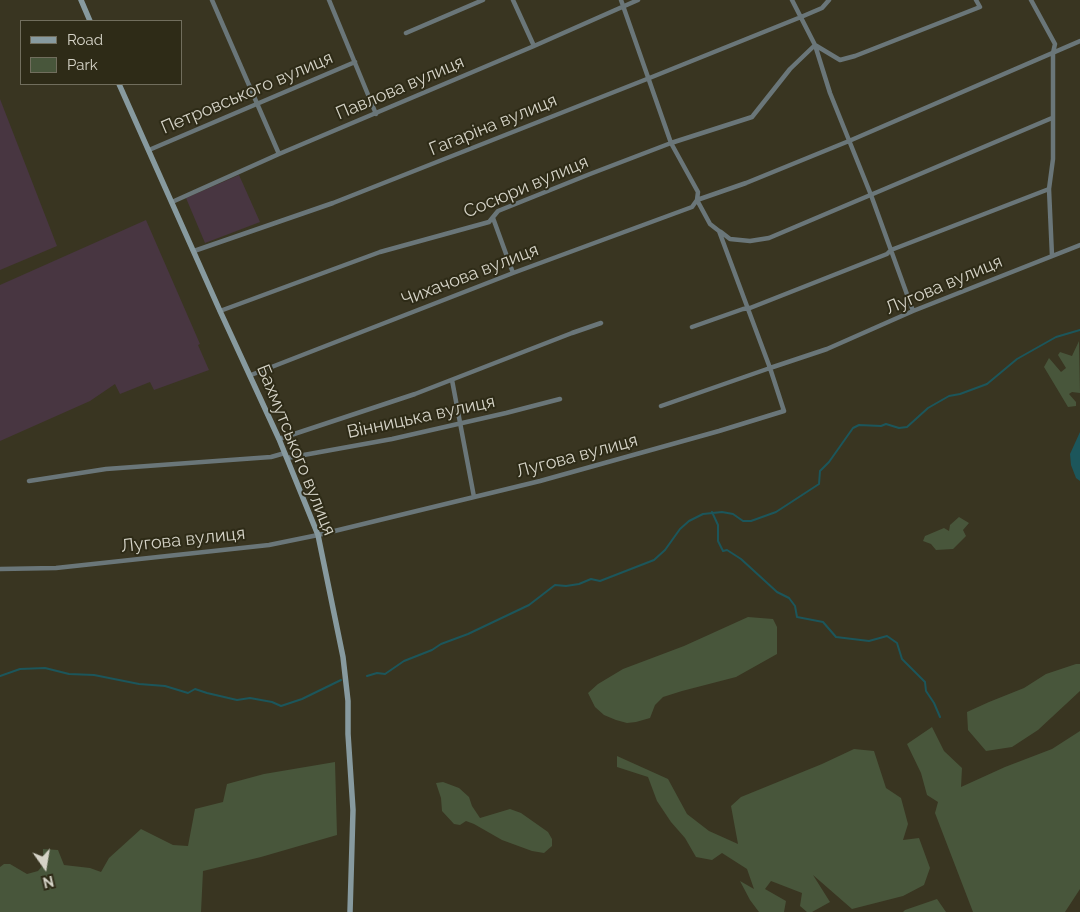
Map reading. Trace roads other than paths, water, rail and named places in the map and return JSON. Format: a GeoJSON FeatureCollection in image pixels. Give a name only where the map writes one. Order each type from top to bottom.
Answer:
{"type":"FeatureCollection","features":[{"type":"Feature","properties":{"kind":"main road"},"geometry":{"type":"LineString","coordinates":[[81,0],[90,20]]}},
{"type":"Feature","properties":{"kind":"main road","name":"Бахмутського вулиця"},"geometry":{"type":"LineString","coordinates":[[119,85],[220,311],[251,375],[318,535],[343,657],[348,701],[352,810],[350,912]]}},
{"type":"Feature","properties":{"kind":"street"},"geometry":{"type":"LineString","coordinates":[[212,0],[279,154]]}},
{"type":"Feature","properties":{"kind":"street"},"geometry":{"type":"LineString","coordinates":[[329,0],[376,114]]}},
{"type":"Feature","properties":{"kind":"street"},"geometry":{"type":"LineString","coordinates":[[406,33],[483,0]]}},
{"type":"Feature","properties":{"kind":"street"},"geometry":{"type":"LineString","coordinates":[[513,0],[534,46]]}},
{"type":"Feature","properties":{"kind":"street"},"geometry":{"type":"LineString","coordinates":[[621,0],[672,143],[698,192],[697,200],[710,224],[730,239],[750,241],[769,238],[1052,118]]}},
{"type":"Feature","properties":{"kind":"street","name":"Павлова вулиця"},"geometry":{"type":"LineString","coordinates":[[172,202],[638,0]]}},
{"type":"Feature","properties":{"kind":"street"},"geometry":{"type":"LineString","coordinates":[[792,0],[815,45],[830,94],[871,195],[913,311]]}},
{"type":"Feature","properties":{"kind":"street","name":"Гагаріна вулиця"},"geometry":{"type":"LineString","coordinates":[[194,251],[333,203],[648,79],[822,8],[828,0]]}},
{"type":"Feature","properties":{"kind":"street"},"geometry":{"type":"LineString","coordinates":[[815,45],[840,60],[855,56],[980,7],[976,0]]}},
{"type":"Feature","properties":{"kind":"street"},"geometry":{"type":"LineString","coordinates":[[1031,0],[1055,44],[1053,53],[1052,118],[1054,160],[1049,189],[1052,256]]}},
{"type":"Feature","properties":{"kind":"street","name":"Чихачова вулиця"},"geometry":{"type":"LineString","coordinates":[[251,375],[513,273],[692,207],[697,200],[746,183],[849,141],[1080,42]]}},
{"type":"Feature","properties":{"kind":"street","name":"Сосюри вулиця"},"geometry":{"type":"LineString","coordinates":[[220,311],[380,252],[490,222],[498,211],[672,143],[752,117],[790,69],[815,45]]}},
{"type":"Feature","properties":{"kind":"street","name":"Петровського вулиця"},"geometry":{"type":"LineString","coordinates":[[149,150],[356,62]]}},
{"type":"Feature","properties":{"kind":"street"},"geometry":{"type":"LineString","coordinates":[[692,327],[750,308],[887,254],[891,250],[1049,189]]}},
{"type":"Feature","properties":{"kind":"street"},"geometry":{"type":"LineString","coordinates":[[493,218],[513,273]]}},
{"type":"Feature","properties":{"kind":"street"},"geometry":{"type":"LineString","coordinates":[[662,406],[770,368],[750,308],[719,231]]}},
{"type":"Feature","properties":{"kind":"street","name":"Лугова вулиця"},"geometry":{"type":"LineString","coordinates":[[0,569],[56,568],[269,545],[318,535],[597,466],[784,411],[770,368],[827,348],[913,311],[1080,245]]}},
{"type":"Feature","properties":{"kind":"street"},"geometry":{"type":"LineString","coordinates":[[279,439],[415,394],[601,323]]}},
{"type":"Feature","properties":{"kind":"street"},"geometry":{"type":"LineString","coordinates":[[452,380],[474,497]]}},
{"type":"Feature","properties":{"kind":"street","name":"Вінницька вулиця"},"geometry":{"type":"LineString","coordinates":[[29,481],[106,469],[286,455],[392,438],[560,398]]}},
{"type":"Feature","properties":{"kind":"water"},"geometry":{"type":"Polygon","coordinates":[[[1080,432],[1080,481],[1076,478],[1071,465],[1070,454],[1080,432]]]}},
{"type":"Feature","properties":{"kind":"waterway"},"geometry":{"type":"LineString","coordinates":[[367,676],[377,673],[385,674],[404,661],[468,634],[529,605],[555,585],[579,584],[591,579],[600,581],[654,560],[665,550],[680,529],[689,521],[703,514],[722,512],[733,514],[743,521],[751,521],[776,512],[819,484],[820,471],[829,462],[853,428],[859,425],[881,426],[886,424],[899,428],[907,427],[928,408],[949,396],[987,384],[1017,359],[1056,337],[1080,330]]}},
{"type":"Feature","properties":{"kind":"waterway"},"geometry":{"type":"LineString","coordinates":[[712,512],[718,525],[718,541],[723,551],[727,550],[741,559],[777,592],[789,598],[795,606],[797,617],[823,622],[836,637],[869,641],[887,636],[897,643],[902,659],[925,682],[926,691],[940,717]]}},
{"type":"Feature","properties":{"kind":"waterway"},"geometry":{"type":"LineString","coordinates":[[0,676],[20,669],[45,668],[69,674],[94,675],[139,684],[165,686],[188,693],[195,689],[237,700],[250,698],[272,702],[281,706],[302,699],[341,680]]}}]}
